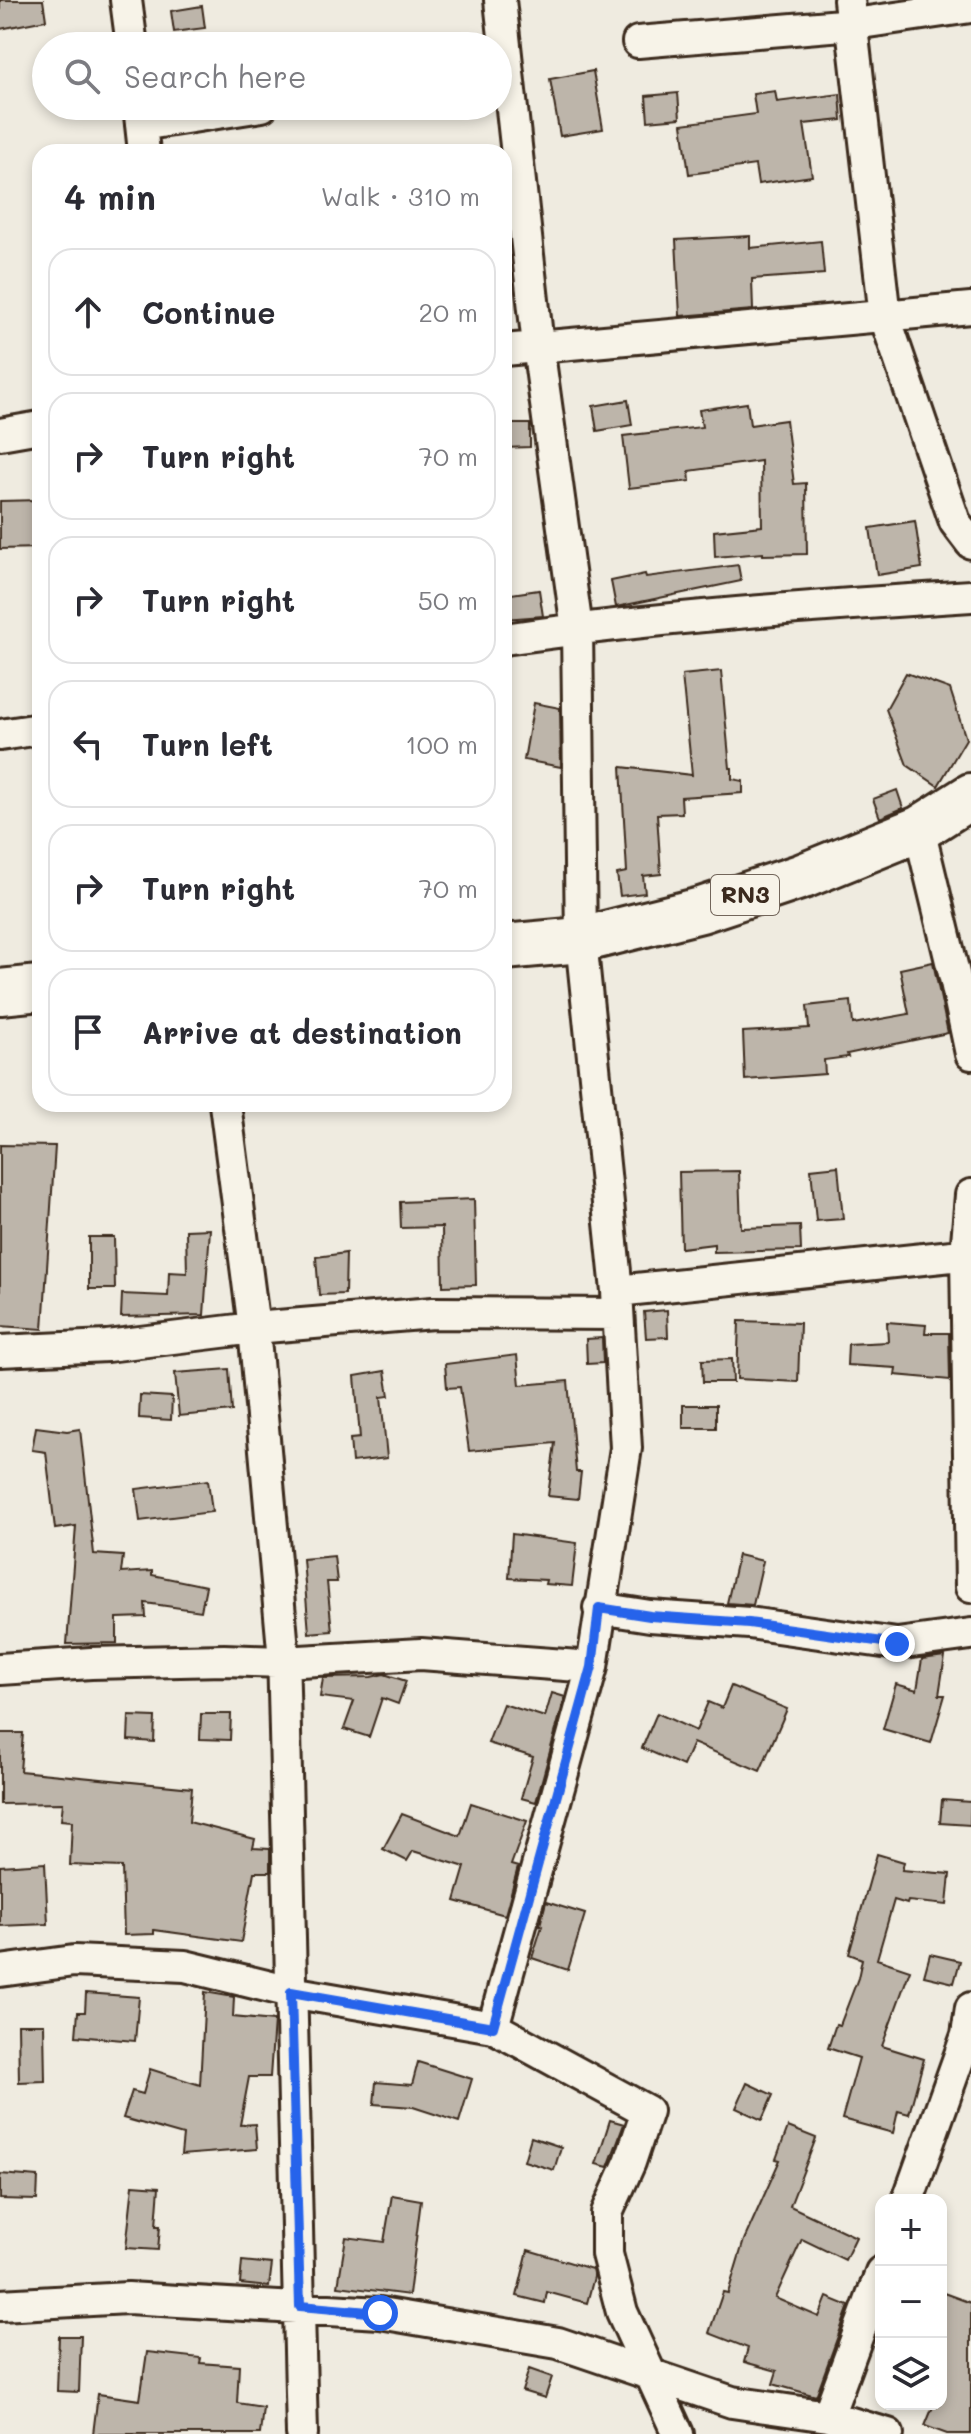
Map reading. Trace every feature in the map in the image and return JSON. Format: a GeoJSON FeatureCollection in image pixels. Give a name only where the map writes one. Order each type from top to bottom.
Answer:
{"type":"FeatureCollection","features":[{"type":"Feature","properties":{"kind":"highway","name":"RN3"},"geometry":{"type":"LineString","coordinates":[[512,946],[581,940],[701,910],[803,876],[919,829],[971,796]]}},
{"type":"Feature","properties":{"kind":"highway"},"geometry":{"type":"LineString","coordinates":[[0,992],[32,989]]}},
{"type":"Feature","properties":{"kind":"street"},"geometry":{"type":"LineString","coordinates":[[126,0],[130,32]]}},
{"type":"Feature","properties":{"kind":"street"},"geometry":{"type":"LineString","coordinates":[[500,0],[501,32]]}},
{"type":"Feature","properties":{"kind":"street"},"geometry":{"type":"LineString","coordinates":[[638,42],[851,12],[971,7]]}},
{"type":"Feature","properties":{"kind":"street"},"geometry":{"type":"LineString","coordinates":[[851,12],[885,317],[955,522],[971,543]]}},
{"type":"Feature","properties":{"kind":"street"},"geometry":{"type":"LineString","coordinates":[[141,128],[185,120]]}},
{"type":"Feature","properties":{"kind":"street"},"geometry":{"type":"LineString","coordinates":[[493,2027],[592,1667],[626,1448],[617,1302],[581,940],[577,629],[509,120]]}},
{"type":"Feature","properties":{"kind":"street"},"geometry":{"type":"LineString","coordinates":[[512,349],[971,308]]}},
{"type":"Feature","properties":{"kind":"street"},"geometry":{"type":"LineString","coordinates":[[0,434],[32,428]]}},
{"type":"Feature","properties":{"kind":"street"},"geometry":{"type":"LineString","coordinates":[[512,638],[804,607],[971,596]]}},
{"type":"Feature","properties":{"kind":"street"},"geometry":{"type":"LineString","coordinates":[[0,735],[32,730]]}},
{"type":"Feature","properties":{"kind":"street"},"geometry":{"type":"LineString","coordinates":[[919,829],[964,981],[971,1054]]}},
{"type":"Feature","properties":{"kind":"street"},"geometry":{"type":"LineString","coordinates":[[226,1112],[254,1328],[283,1662],[302,2434]]}},
{"type":"Feature","properties":{"kind":"street"},"geometry":{"type":"LineString","coordinates":[[971,1195],[971,1587]]}},
{"type":"Feature","properties":{"kind":"street"},"geometry":{"type":"LineString","coordinates":[[0,1351],[107,1346],[254,1328],[433,1313],[617,1302],[969,1254]]}},
{"type":"Feature","properties":{"kind":"street"},"geometry":{"type":"LineString","coordinates":[[599,1608],[650,1616],[749,1623],[897,1644],[971,1634]]}},
{"type":"Feature","properties":{"kind":"street"},"geometry":{"type":"LineString","coordinates":[[0,1669],[91,1663],[283,1662],[421,1654],[592,1667]]}},
{"type":"Feature","properties":{"kind":"street"},"geometry":{"type":"LineString","coordinates":[[0,1971],[74,1961],[185,1966],[291,1992],[493,2027],[647,2111],[630,2162],[607,2213],[607,2254],[622,2312],[678,2434]]}},
{"type":"Feature","properties":{"kind":"street"},"geometry":{"type":"LineString","coordinates":[[910,2194],[970,2025]]}},
{"type":"Feature","properties":{"kind":"street"},"geometry":{"type":"LineString","coordinates":[[828,2416],[875,2288]]}},
{"type":"Feature","properties":{"kind":"street"},"geometry":{"type":"LineString","coordinates":[[0,2305],[128,2298],[380,2313],[558,2343],[732,2402],[828,2416],[888,2434]]}},
{"type":"Feature","properties":{"kind":"building"},"geometry":{"type":"Polygon","coordinates":[[[0,0],[43,0],[46,20],[0,29],[0,0]]]}},
{"type":"Feature","properties":{"kind":"building"},"geometry":{"type":"Polygon","coordinates":[[[202,6],[205,28],[174,32],[171,11],[202,6]]]}},
{"type":"Feature","properties":{"kind":"building"},"geometry":{"type":"Polygon","coordinates":[[[593,71],[603,129],[560,136],[550,79],[593,71]]]}},
{"type":"Feature","properties":{"kind":"building"},"geometry":{"type":"Polygon","coordinates":[[[775,91],[777,102],[840,94],[842,120],[804,124],[812,176],[758,184],[755,165],[689,174],[682,124],[756,114],[753,94],[775,91]]]}},
{"type":"Feature","properties":{"kind":"building"},"geometry":{"type":"Polygon","coordinates":[[[678,93],[680,118],[648,121],[646,96],[678,93]]]}},
{"type":"Feature","properties":{"kind":"building"},"geometry":{"type":"Polygon","coordinates":[[[750,236],[750,248],[821,241],[824,274],[752,279],[753,310],[680,316],[676,240],[750,236]]]}},
{"type":"Feature","properties":{"kind":"building"},"geometry":{"type":"Polygon","coordinates":[[[628,400],[632,425],[597,431],[593,406],[628,400]]]}},
{"type":"Feature","properties":{"kind":"building"},"geometry":{"type":"Polygon","coordinates":[[[747,403],[750,425],[786,420],[794,484],[806,483],[807,554],[763,553],[715,557],[714,531],[762,526],[761,461],[689,471],[690,481],[629,488],[623,436],[702,427],[699,410],[747,403]]]}},
{"type":"Feature","properties":{"kind":"building"},"geometry":{"type":"Polygon","coordinates":[[[512,424],[530,424],[530,447],[512,448],[512,424]]]}},
{"type":"Feature","properties":{"kind":"building"},"geometry":{"type":"Polygon","coordinates":[[[32,500],[32,548],[0,549],[0,501],[32,500]]]}},
{"type":"Feature","properties":{"kind":"building"},"geometry":{"type":"Polygon","coordinates":[[[915,521],[922,568],[877,575],[870,528],[915,521]]]}},
{"type":"Feature","properties":{"kind":"building"},"geometry":{"type":"Polygon","coordinates":[[[738,565],[741,581],[616,607],[611,581],[645,574],[646,577],[738,565]]]}},
{"type":"Feature","properties":{"kind":"building"},"geometry":{"type":"Polygon","coordinates":[[[539,590],[543,616],[512,618],[512,594],[539,590]]]}},
{"type":"Feature","properties":{"kind":"building"},"geometry":{"type":"Polygon","coordinates":[[[721,671],[730,768],[732,779],[743,781],[743,793],[681,797],[682,813],[657,814],[661,874],[643,876],[645,893],[620,896],[617,874],[627,872],[621,767],[692,775],[682,675],[721,671]]]}},
{"type":"Feature","properties":{"kind":"building"},"geometry":{"type":"Polygon","coordinates":[[[906,673],[950,689],[966,739],[938,786],[907,765],[886,709],[906,673]]]}},
{"type":"Feature","properties":{"kind":"building"},"geometry":{"type":"Polygon","coordinates":[[[534,703],[560,708],[561,767],[524,760],[534,703]]]}},
{"type":"Feature","properties":{"kind":"building"},"geometry":{"type":"Polygon","coordinates":[[[897,790],[903,808],[880,818],[873,799],[897,790]]]}},
{"type":"Feature","properties":{"kind":"building"},"geometry":{"type":"Polygon","coordinates":[[[933,962],[948,1033],[824,1060],[825,1074],[745,1080],[743,1032],[809,1028],[807,1006],[851,1001],[853,1024],[909,1014],[900,969],[933,962]]]}},
{"type":"Feature","properties":{"kind":"building"},"geometry":{"type":"Polygon","coordinates":[[[0,1145],[55,1146],[43,1329],[0,1326],[0,1145]]]}},
{"type":"Feature","properties":{"kind":"building"},"geometry":{"type":"Polygon","coordinates":[[[838,1166],[843,1219],[816,1221],[811,1169],[838,1166]]]}},
{"type":"Feature","properties":{"kind":"building"},"geometry":{"type":"Polygon","coordinates":[[[739,1171],[741,1228],[800,1226],[801,1250],[714,1252],[714,1244],[681,1248],[679,1172],[739,1171]]]}},
{"type":"Feature","properties":{"kind":"building"},"geometry":{"type":"Polygon","coordinates":[[[474,1199],[476,1285],[443,1286],[442,1227],[401,1228],[400,1202],[474,1199]]]}},
{"type":"Feature","properties":{"kind":"building"},"geometry":{"type":"Polygon","coordinates":[[[210,1229],[204,1315],[121,1317],[122,1294],[168,1296],[169,1272],[187,1273],[186,1230],[210,1229]]]}},
{"type":"Feature","properties":{"kind":"building"},"geometry":{"type":"Polygon","coordinates":[[[89,1237],[114,1237],[115,1289],[89,1289],[89,1237]]]}},
{"type":"Feature","properties":{"kind":"building"},"geometry":{"type":"Polygon","coordinates":[[[346,1253],[345,1294],[319,1295],[316,1257],[346,1253]]]}},
{"type":"Feature","properties":{"kind":"building"},"geometry":{"type":"Polygon","coordinates":[[[667,1310],[668,1337],[646,1338],[644,1312],[667,1310]]]}},
{"type":"Feature","properties":{"kind":"building"},"geometry":{"type":"Polygon","coordinates":[[[739,1321],[800,1323],[798,1382],[737,1379],[739,1321]]]}},
{"type":"Feature","properties":{"kind":"building"},"geometry":{"type":"Polygon","coordinates":[[[887,1322],[926,1325],[925,1333],[949,1333],[950,1380],[895,1375],[896,1368],[847,1365],[848,1344],[888,1342],[887,1322]]]}},
{"type":"Feature","properties":{"kind":"building"},"geometry":{"type":"Polygon","coordinates":[[[602,1338],[603,1363],[587,1364],[586,1339],[602,1338]]]}},
{"type":"Feature","properties":{"kind":"building"},"geometry":{"type":"Polygon","coordinates":[[[517,1355],[520,1385],[568,1381],[576,1472],[581,1472],[578,1499],[548,1496],[555,1443],[469,1451],[460,1387],[447,1388],[445,1364],[517,1355]]]}},
{"type":"Feature","properties":{"kind":"building"},"geometry":{"type":"Polygon","coordinates":[[[732,1359],[733,1382],[703,1382],[702,1360],[732,1359]]]}},
{"type":"Feature","properties":{"kind":"building"},"geometry":{"type":"Polygon","coordinates":[[[229,1369],[232,1411],[179,1416],[175,1373],[229,1369]]]}},
{"type":"Feature","properties":{"kind":"building"},"geometry":{"type":"Polygon","coordinates":[[[385,1371],[389,1396],[381,1397],[387,1458],[352,1462],[350,1439],[360,1438],[355,1376],[385,1371]]]}},
{"type":"Feature","properties":{"kind":"building"},"geometry":{"type":"Polygon","coordinates":[[[140,1395],[172,1397],[171,1420],[139,1418],[140,1395]]]}},
{"type":"Feature","properties":{"kind":"building"},"geometry":{"type":"Polygon","coordinates":[[[683,1405],[716,1405],[716,1428],[683,1428],[683,1405]]]}},
{"type":"Feature","properties":{"kind":"building"},"geometry":{"type":"Polygon","coordinates":[[[36,1427],[67,1431],[80,1429],[94,1554],[123,1556],[121,1573],[152,1571],[152,1575],[206,1586],[201,1611],[145,1603],[146,1617],[117,1618],[117,1643],[67,1644],[76,1526],[55,1529],[46,1452],[32,1450],[36,1427]]]}},
{"type":"Feature","properties":{"kind":"building"},"geometry":{"type":"Polygon","coordinates":[[[208,1480],[212,1512],[140,1521],[136,1489],[208,1480]]]}},
{"type":"Feature","properties":{"kind":"building"},"geometry":{"type":"Polygon","coordinates":[[[512,1534],[577,1543],[572,1586],[545,1584],[546,1580],[509,1578],[512,1534]]]}},
{"type":"Feature","properties":{"kind":"building"},"geometry":{"type":"Polygon","coordinates":[[[738,1555],[763,1561],[753,1605],[727,1603],[738,1555]]]}},
{"type":"Feature","properties":{"kind":"building"},"geometry":{"type":"Polygon","coordinates":[[[334,1556],[337,1582],[327,1582],[332,1631],[309,1633],[303,1559],[334,1556]]]}},
{"type":"Feature","properties":{"kind":"building"},"geometry":{"type":"Polygon","coordinates":[[[945,1656],[939,1695],[945,1695],[931,1743],[883,1729],[896,1684],[917,1690],[922,1659],[945,1656]]]}},
{"type":"Feature","properties":{"kind":"building"},"geometry":{"type":"Polygon","coordinates":[[[384,1674],[406,1681],[398,1704],[382,1698],[369,1737],[344,1729],[354,1701],[320,1697],[323,1678],[384,1674]]]}},
{"type":"Feature","properties":{"kind":"building"},"geometry":{"type":"Polygon","coordinates":[[[731,1686],[787,1709],[760,1771],[693,1743],[683,1766],[642,1748],[657,1713],[696,1731],[708,1702],[722,1708],[731,1686]]]}},
{"type":"Feature","properties":{"kind":"building"},"geometry":{"type":"Polygon","coordinates":[[[552,1693],[565,1697],[536,1802],[521,1798],[533,1757],[488,1743],[503,1704],[545,1717],[552,1693]]]}},
{"type":"Feature","properties":{"kind":"building"},"geometry":{"type":"Polygon","coordinates":[[[201,1714],[231,1714],[230,1740],[200,1739],[201,1714]]]}},
{"type":"Feature","properties":{"kind":"building"},"geometry":{"type":"Polygon","coordinates":[[[129,1716],[155,1717],[154,1742],[128,1740],[129,1716]]]}},
{"type":"Feature","properties":{"kind":"building"},"geometry":{"type":"Polygon","coordinates":[[[0,1733],[23,1733],[20,1771],[192,1788],[189,1822],[255,1839],[253,1848],[270,1849],[270,1872],[254,1872],[241,1942],[154,1930],[154,1934],[124,1935],[122,1867],[70,1865],[72,1821],[61,1820],[63,1803],[0,1804],[0,1733]]]}},
{"type":"Feature","properties":{"kind":"building"},"geometry":{"type":"Polygon","coordinates":[[[942,1800],[971,1802],[970,1825],[940,1823],[942,1800]]]}},
{"type":"Feature","properties":{"kind":"building"},"geometry":{"type":"Polygon","coordinates":[[[471,1803],[527,1821],[511,1865],[518,1867],[505,1915],[455,1901],[465,1867],[413,1851],[407,1861],[383,1849],[402,1814],[460,1836],[471,1803]]]}},
{"type":"Feature","properties":{"kind":"building"},"geometry":{"type":"Polygon","coordinates":[[[877,1854],[904,1862],[902,1870],[950,1874],[947,1905],[908,1901],[907,1904],[894,1900],[877,1959],[910,1970],[882,2046],[924,2059],[909,2114],[898,2111],[893,2133],[842,2119],[859,2058],[828,2048],[858,1978],[862,1959],[849,1954],[877,1854]]]}},
{"type":"Feature","properties":{"kind":"building"},"geometry":{"type":"Polygon","coordinates":[[[45,1863],[48,1924],[0,1926],[0,1866],[45,1863]]]}},
{"type":"Feature","properties":{"kind":"building"},"geometry":{"type":"Polygon","coordinates":[[[546,1902],[585,1914],[568,1970],[532,1958],[546,1902]]]}},
{"type":"Feature","properties":{"kind":"building"},"geometry":{"type":"Polygon","coordinates":[[[930,1954],[960,1961],[954,1983],[924,1976],[930,1954]]]}},
{"type":"Feature","properties":{"kind":"building"},"geometry":{"type":"Polygon","coordinates":[[[205,1992],[234,1997],[233,2017],[274,2021],[270,2077],[249,2077],[240,2125],[255,2124],[257,2149],[181,2155],[183,2135],[123,2118],[132,2091],[143,2094],[150,2069],[200,2085],[205,1992]]]}},
{"type":"Feature","properties":{"kind":"building"},"geometry":{"type":"Polygon","coordinates":[[[86,1993],[139,1997],[135,2041],[76,2036],[78,2012],[85,2012],[86,1993]]]}},
{"type":"Feature","properties":{"kind":"building"},"geometry":{"type":"Polygon","coordinates":[[[18,2024],[44,2024],[45,2081],[19,2082],[18,2024]]]}},
{"type":"Feature","properties":{"kind":"building"},"geometry":{"type":"Polygon","coordinates":[[[418,2062],[472,2079],[459,2122],[413,2107],[374,2104],[376,2082],[412,2085],[418,2062]]]}},
{"type":"Feature","properties":{"kind":"building"},"geometry":{"type":"Polygon","coordinates":[[[747,2083],[773,2095],[762,2120],[736,2108],[747,2083]]]}},
{"type":"Feature","properties":{"kind":"building"},"geometry":{"type":"Polygon","coordinates":[[[610,2120],[624,2124],[608,2167],[596,2164],[610,2120]]]}},
{"type":"Feature","properties":{"kind":"building"},"geometry":{"type":"Polygon","coordinates":[[[788,2127],[816,2138],[790,2206],[856,2237],[845,2260],[802,2239],[775,2298],[819,2317],[827,2297],[849,2306],[816,2396],[773,2384],[777,2371],[744,2362],[748,2348],[709,2333],[723,2292],[728,2293],[744,2240],[780,2160],[776,2159],[788,2127]]]}},
{"type":"Feature","properties":{"kind":"building"},"geometry":{"type":"Polygon","coordinates":[[[531,2137],[561,2147],[554,2170],[524,2161],[531,2137]]]}},
{"type":"Feature","properties":{"kind":"building"},"geometry":{"type":"Polygon","coordinates":[[[0,2174],[38,2177],[37,2200],[0,2199],[0,2174]]]}},
{"type":"Feature","properties":{"kind":"building"},"geometry":{"type":"Polygon","coordinates":[[[133,2185],[159,2187],[158,2250],[126,2248],[133,2185]]]}},
{"type":"Feature","properties":{"kind":"building"},"geometry":{"type":"Polygon","coordinates":[[[392,2195],[421,2200],[409,2295],[338,2286],[346,2237],[384,2242],[392,2195]]]}},
{"type":"Feature","properties":{"kind":"building"},"geometry":{"type":"Polygon","coordinates":[[[528,2250],[592,2269],[594,2277],[587,2303],[547,2292],[545,2303],[517,2296],[528,2250]]]}},
{"type":"Feature","properties":{"kind":"building"},"geometry":{"type":"Polygon","coordinates":[[[242,2261],[272,2264],[269,2287],[240,2284],[242,2261]]]}},
{"type":"Feature","properties":{"kind":"building"},"geometry":{"type":"Polygon","coordinates":[[[947,2294],[971,2303],[971,2434],[947,2434],[925,2426],[932,2410],[947,2410],[947,2294]]]}},
{"type":"Feature","properties":{"kind":"building"},"geometry":{"type":"Polygon","coordinates":[[[59,2336],[81,2336],[79,2392],[57,2391],[59,2336]]]}},
{"type":"Feature","properties":{"kind":"building"},"geometry":{"type":"Polygon","coordinates":[[[147,2352],[201,2358],[200,2363],[239,2366],[237,2403],[263,2407],[260,2434],[93,2434],[98,2394],[140,2400],[147,2352]]]}},
{"type":"Feature","properties":{"kind":"building"},"geometry":{"type":"Polygon","coordinates":[[[529,2369],[552,2377],[545,2398],[522,2391],[529,2369]]]}},
{"type":"Feature","properties":{"kind":"route"},"geometry":{"type":"LineString","coordinates":[[380,2313],[300,2306],[291,1992],[493,2027],[592,1667],[599,1608],[650,1616],[749,1623],[897,1644]]}}]}
